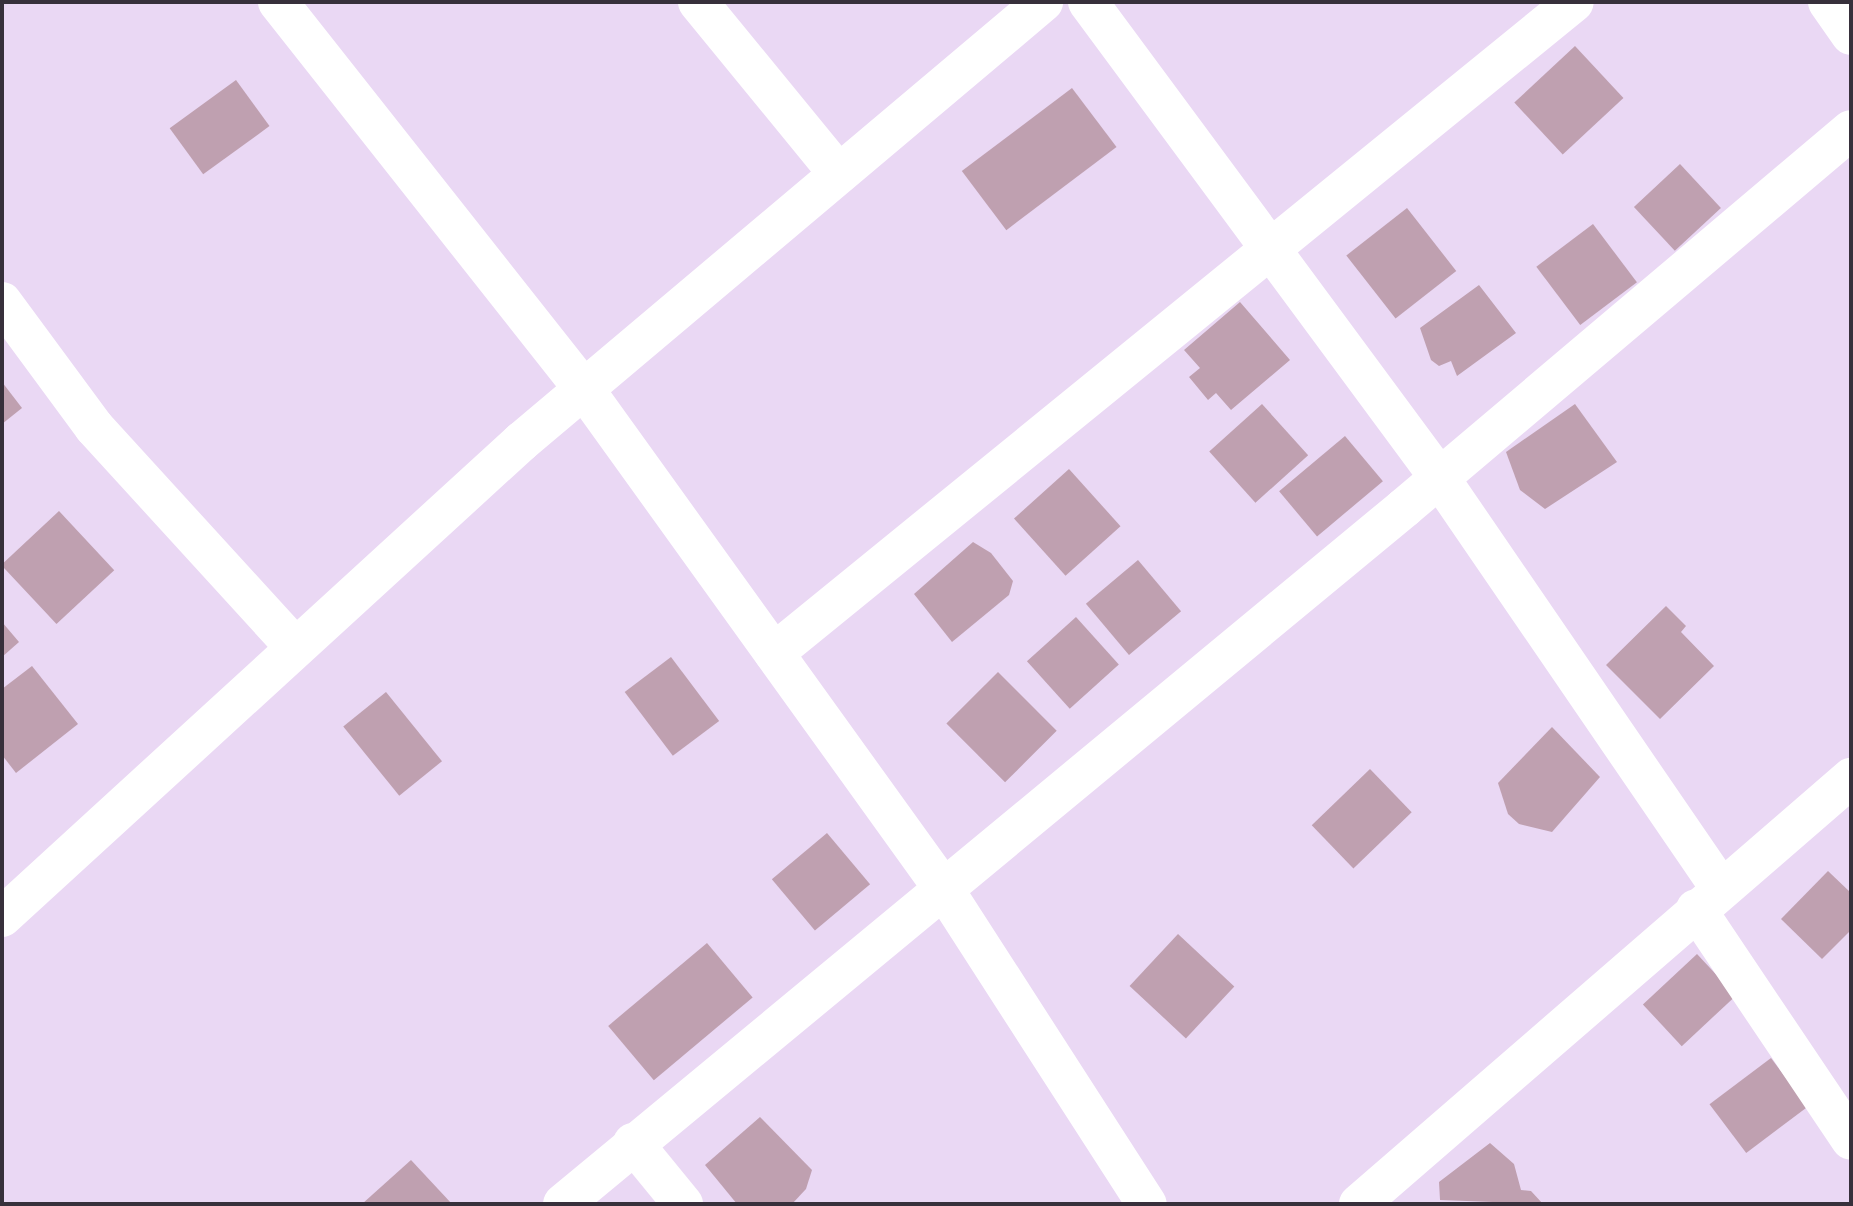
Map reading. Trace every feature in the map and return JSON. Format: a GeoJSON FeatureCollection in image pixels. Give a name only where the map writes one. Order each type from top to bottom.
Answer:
{"type":"FeatureCollection","features":[{"type":"Feature","properties":{"kind":"street"},"geometry":{"type":"LineString","coordinates":[[278,2],[584,389],[943,888],[1147,1204]]}},
{"type":"Feature","properties":{"kind":"street"},"geometry":{"type":"LineString","coordinates":[[698,2],[839,174]]}},
{"type":"Feature","properties":{"kind":"street"},"geometry":{"type":"LineString","coordinates":[[2,917],[584,389],[1043,2]]}},
{"type":"Feature","properties":{"kind":"street"},"geometry":{"type":"LineString","coordinates":[[1088,2],[1439,477],[1708,899],[1851,1140]]}},
{"type":"Feature","properties":{"kind":"street"},"geometry":{"type":"LineString","coordinates":[[774,653],[1269,247],[1574,2]]}},
{"type":"Feature","properties":{"kind":"street"},"geometry":{"type":"LineString","coordinates":[[1828,2],[1851,35]]}},
{"type":"Feature","properties":{"kind":"street"},"geometry":{"type":"LineString","coordinates":[[563,1204],[1439,477],[1851,130]]}},
{"type":"Feature","properties":{"kind":"street"},"geometry":{"type":"LineString","coordinates":[[2,302],[94,427],[296,648]]}},
{"type":"Feature","properties":{"kind":"street"},"geometry":{"type":"LineString","coordinates":[[1359,1204],[1851,778]]}},
{"type":"Feature","properties":{"kind":"street"},"geometry":{"type":"LineString","coordinates":[[633,1143],[683,1204]]}},
{"type":"Feature","properties":{"kind":"building"},"geometry":{"type":"Polygon","coordinates":[[[1575,46],[1623,98],[1563,155],[1514,103],[1575,46]]]}},
{"type":"Feature","properties":{"kind":"building"},"geometry":{"type":"Polygon","coordinates":[[[236,80],[270,126],[203,174],[170,128],[236,80]]]}},
{"type":"Feature","properties":{"kind":"building"},"geometry":{"type":"Polygon","coordinates":[[[1072,88],[1117,147],[1006,230],[962,171],[1072,88]]]}},
{"type":"Feature","properties":{"kind":"building"},"geometry":{"type":"Polygon","coordinates":[[[1680,164],[1721,208],[1675,251],[1634,207],[1680,164]]]}},
{"type":"Feature","properties":{"kind":"building"},"geometry":{"type":"Polygon","coordinates":[[[1407,208],[1456,271],[1396,318],[1346,255],[1407,208]]]}},
{"type":"Feature","properties":{"kind":"building"},"geometry":{"type":"Polygon","coordinates":[[[1593,224],[1637,282],[1580,325],[1536,267],[1593,224]]]}},
{"type":"Feature","properties":{"kind":"building"},"geometry":{"type":"Polygon","coordinates":[[[1479,285],[1516,333],[1457,376],[1451,361],[1439,366],[1431,360],[1420,328],[1479,285]]]}},
{"type":"Feature","properties":{"kind":"building"},"geometry":{"type":"Polygon","coordinates":[[[1240,302],[1290,360],[1231,410],[1216,393],[1208,400],[1189,377],[1200,368],[1184,350],[1240,302]]]}},
{"type":"Feature","properties":{"kind":"building"},"geometry":{"type":"Polygon","coordinates":[[[2,382],[22,408],[2,424],[2,382]]]}},
{"type":"Feature","properties":{"kind":"building"},"geometry":{"type":"Polygon","coordinates":[[[1262,404],[1308,455],[1255,503],[1209,452],[1262,404]]]}},
{"type":"Feature","properties":{"kind":"building"},"geometry":{"type":"Polygon","coordinates":[[[1575,404],[1617,462],[1545,509],[1520,490],[1506,452],[1575,404]]]}},
{"type":"Feature","properties":{"kind":"building"},"geometry":{"type":"Polygon","coordinates":[[[1345,436],[1383,481],[1317,536],[1279,491],[1345,436]]]}},
{"type":"Feature","properties":{"kind":"building"},"geometry":{"type":"Polygon","coordinates":[[[1069,469],[1121,526],[1066,576],[1014,519],[1069,469]]]}},
{"type":"Feature","properties":{"kind":"building"},"geometry":{"type":"Polygon","coordinates":[[[59,511],[114,570],[56,624],[2,564],[59,511]]]}},
{"type":"Feature","properties":{"kind":"building"},"geometry":{"type":"Polygon","coordinates":[[[973,542],[991,553],[1013,581],[1009,595],[952,642],[914,594],[973,542]]]}},
{"type":"Feature","properties":{"kind":"building"},"geometry":{"type":"Polygon","coordinates":[[[1138,560],[1181,611],[1129,655],[1086,604],[1138,560]]]}},
{"type":"Feature","properties":{"kind":"building"},"geometry":{"type":"Polygon","coordinates":[[[1666,606],[1686,626],[1681,632],[1714,666],[1660,719],[1606,665],[1666,606]]]}},
{"type":"Feature","properties":{"kind":"building"},"geometry":{"type":"Polygon","coordinates":[[[1076,617],[1119,665],[1070,709],[1027,661],[1076,617]]]}},
{"type":"Feature","properties":{"kind":"building"},"geometry":{"type":"Polygon","coordinates":[[[2,622],[19,642],[2,657],[2,622]]]}},
{"type":"Feature","properties":{"kind":"building"},"geometry":{"type":"Polygon","coordinates":[[[671,657],[719,721],[673,756],[625,692],[671,657]]]}},
{"type":"Feature","properties":{"kind":"building"},"geometry":{"type":"Polygon","coordinates":[[[32,666],[78,724],[16,773],[2,755],[2,689],[32,666]]]}},
{"type":"Feature","properties":{"kind":"building"},"geometry":{"type":"Polygon","coordinates":[[[998,672],[1057,731],[1005,782],[946,724],[998,672]]]}},
{"type":"Feature","properties":{"kind":"building"},"geometry":{"type":"Polygon","coordinates":[[[386,692],[442,761],[399,796],[343,727],[386,692]]]}},
{"type":"Feature","properties":{"kind":"building"},"geometry":{"type":"Polygon","coordinates":[[[1552,727],[1600,777],[1552,832],[1519,824],[1508,814],[1498,783],[1552,727]]]}},
{"type":"Feature","properties":{"kind":"building"},"geometry":{"type":"Polygon","coordinates":[[[1370,769],[1412,812],[1353,868],[1312,825],[1370,769]]]}},
{"type":"Feature","properties":{"kind":"building"},"geometry":{"type":"Polygon","coordinates":[[[827,833],[870,884],[815,931],[772,879],[827,833]]]}},
{"type":"Feature","properties":{"kind":"building"},"geometry":{"type":"Polygon","coordinates":[[[1828,871],[1851,893],[1851,930],[1822,959],[1781,919],[1828,871]]]}},
{"type":"Feature","properties":{"kind":"building"},"geometry":{"type":"Polygon","coordinates":[[[1178,934],[1234,987],[1186,1038],[1130,986],[1178,934]]]}},
{"type":"Feature","properties":{"kind":"building"},"geometry":{"type":"Polygon","coordinates":[[[707,943],[753,997],[654,1080],[608,1026],[707,943]]]}},
{"type":"Feature","properties":{"kind":"building"},"geometry":{"type":"Polygon","coordinates":[[[1697,954],[1736,996],[1682,1046],[1643,1004],[1697,954]]]}},
{"type":"Feature","properties":{"kind":"building"},"geometry":{"type":"Polygon","coordinates":[[[1771,1058],[1808,1107],[1746,1153],[1710,1104],[1771,1058]]]}},
{"type":"Feature","properties":{"kind":"building"},"geometry":{"type":"Polygon","coordinates":[[[760,1117],[812,1170],[806,1189],[792,1204],[737,1204],[705,1165],[760,1117]]]}},
{"type":"Feature","properties":{"kind":"building"},"geometry":{"type":"Polygon","coordinates":[[[1490,1143],[1514,1164],[1521,1190],[1531,1191],[1543,1204],[1440,1200],[1439,1182],[1490,1143]]]}},
{"type":"Feature","properties":{"kind":"building"},"geometry":{"type":"Polygon","coordinates":[[[411,1160],[452,1204],[362,1204],[411,1160]]]}}]}
